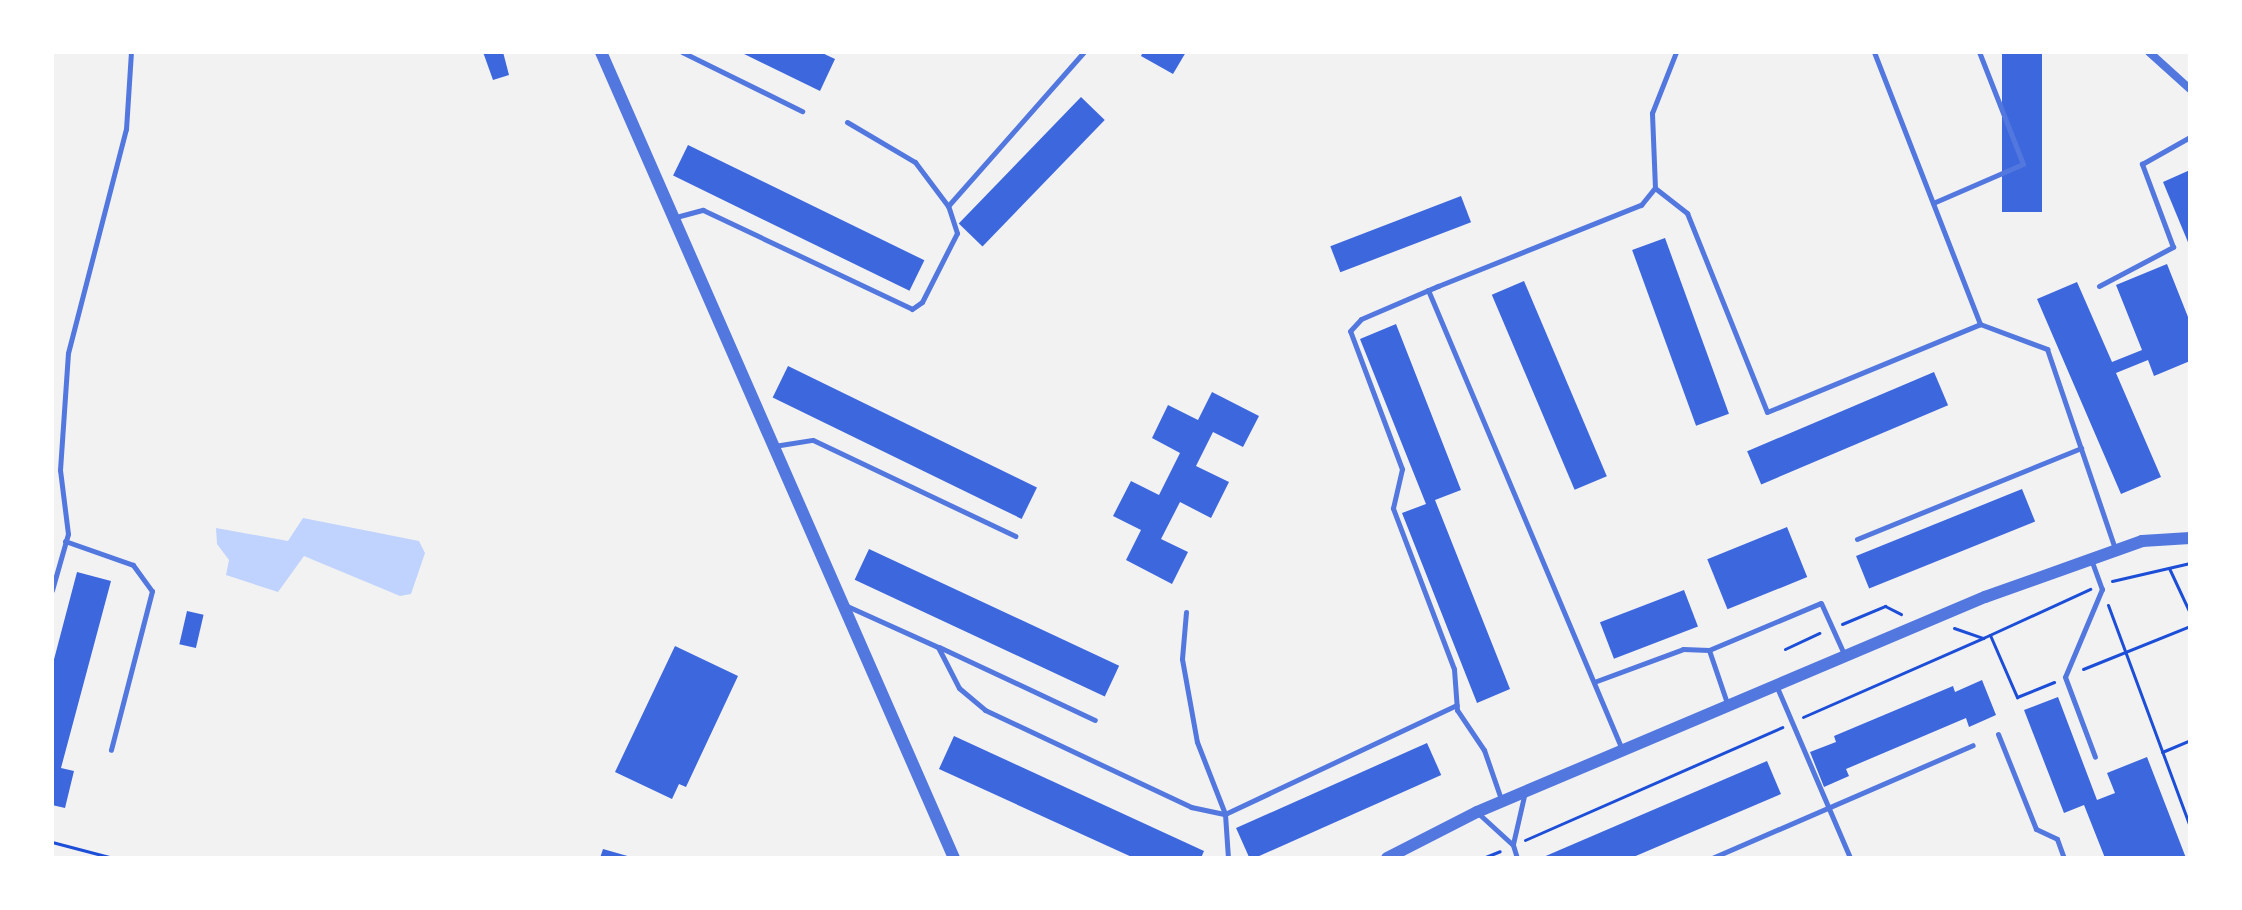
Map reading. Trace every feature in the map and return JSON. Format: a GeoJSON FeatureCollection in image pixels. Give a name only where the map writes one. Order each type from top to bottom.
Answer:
{"type":"FeatureCollection","features":[{"type":"Feature","properties":{"kind":"street"},"geometry":{"type":"LineString","coordinates":[[601,52],[954,858]]}},
{"type":"Feature","properties":{"kind":"street"},"geometry":{"type":"LineString","coordinates":[[2149,52],[2190,89]]}},
{"type":"Feature","properties":{"kind":"street"},"geometry":{"type":"LineString","coordinates":[[1387,858],[1477,812],[1845,655],[2115,550],[2142,541],[2190,538]]}},
{"type":"Feature","properties":{"kind":"lane"},"geometry":{"type":"LineString","coordinates":[[52,590],[65,541],[60,470],[68,353],[126,129],[131,52]]}},
{"type":"Feature","properties":{"kind":"lane"},"geometry":{"type":"LineString","coordinates":[[682,52],[802,111]]}},
{"type":"Feature","properties":{"kind":"lane"},"geometry":{"type":"LineString","coordinates":[[948,206],[1084,52]]}},
{"type":"Feature","properties":{"kind":"lane"},"geometry":{"type":"LineString","coordinates":[[1502,801],[1484,750],[1457,705],[1454,669],[1393,508],[1402,469],[1350,331],[1361,319],[1641,205],[1655,188],[1652,113],[1676,52]]}},
{"type":"Feature","properties":{"kind":"lane"},"geometry":{"type":"LineString","coordinates":[[1874,52],[1980,324]]}},
{"type":"Feature","properties":{"kind":"lane"},"geometry":{"type":"LineString","coordinates":[[1933,203],[2023,164],[1979,52]]}},
{"type":"Feature","properties":{"kind":"lane"},"geometry":{"type":"LineString","coordinates":[[675,218],[703,210],[912,309],[922,302],[957,233],[948,206],[915,162],[847,122]]}},
{"type":"Feature","properties":{"kind":"lane"},"geometry":{"type":"LineString","coordinates":[[2099,286],[2173,247],[2142,164],[2190,137]]}},
{"type":"Feature","properties":{"kind":"lane"},"geometry":{"type":"LineString","coordinates":[[1655,188],[1687,213],[1767,412],[1980,324],[2047,349],[2115,550]]}},
{"type":"Feature","properties":{"kind":"lane"},"geometry":{"type":"LineString","coordinates":[[1428,290],[1622,750]]}},
{"type":"Feature","properties":{"kind":"lane"},"geometry":{"type":"LineString","coordinates":[[773,447],[813,440],[1015,536]]}},
{"type":"Feature","properties":{"kind":"lane"},"geometry":{"type":"LineString","coordinates":[[1857,539],[2081,448]]}},
{"type":"Feature","properties":{"kind":"lane"},"geometry":{"type":"LineString","coordinates":[[65,541],[133,565],[152,591],[111,750]]}},
{"type":"Feature","properties":{"kind":"lane"},"geometry":{"type":"LineString","coordinates":[[2091,559],[2102,589],[2065,677],[2095,757]]}},
{"type":"Feature","properties":{"kind":"lane"},"geometry":{"type":"LineString","coordinates":[[1594,682],[1683,649],[1709,650],[1821,603],[1845,655]]}},
{"type":"Feature","properties":{"kind":"lane"},"geometry":{"type":"LineString","coordinates":[[843,604],[1095,720]]}},
{"type":"Feature","properties":{"kind":"lane"},"geometry":{"type":"LineString","coordinates":[[1186,612],[1182,659],[1197,742],[1225,814],[1228,858]]}},
{"type":"Feature","properties":{"kind":"lane"},"geometry":{"type":"LineString","coordinates":[[938,647],[959,688],[985,710],[1191,807],[1225,814],[1457,705]]}},
{"type":"Feature","properties":{"kind":"lane"},"geometry":{"type":"LineString","coordinates":[[1709,650],[1728,705]]}},
{"type":"Feature","properties":{"kind":"lane"},"geometry":{"type":"LineString","coordinates":[[1776,684],[1850,858]]}},
{"type":"Feature","properties":{"kind":"lane"},"geometry":{"type":"LineString","coordinates":[[1998,734],[2036,829],[2057,839],[2064,858]]}},
{"type":"Feature","properties":{"kind":"lane"},"geometry":{"type":"LineString","coordinates":[[1712,858],[1829,810],[1973,745]]}},
{"type":"Feature","properties":{"kind":"lane"},"geometry":{"type":"LineString","coordinates":[[1517,858],[1513,845],[1525,792]]}},
{"type":"Feature","properties":{"kind":"lane"},"geometry":{"type":"LineString","coordinates":[[1477,812],[1513,845]]}},
{"type":"Feature","properties":{"kind":"path"},"geometry":{"type":"LineString","coordinates":[[2169,568],[2190,613]]}},
{"type":"Feature","properties":{"kind":"path"},"geometry":{"type":"LineString","coordinates":[[2102,589],[2190,827]]}},
{"type":"Feature","properties":{"kind":"path"},"geometry":{"type":"LineString","coordinates":[[1483,858],[1983,638]]}},
{"type":"Feature","properties":{"kind":"path"},"geometry":{"type":"LineString","coordinates":[[2162,752],[2190,740]]}},
{"type":"Feature","properties":{"kind":"path"},"geometry":{"type":"LineString","coordinates":[[52,842],[113,858]]}},
{"type":"Feature","properties":{"kind":"water"},"geometry":{"type":"Polygon","coordinates":[[[303,518],[419,541],[425,553],[411,594],[400,596],[304,556],[278,592],[226,575],[229,560],[217,544],[216,528],[288,541],[303,518]]]}},
{"type":"Feature","properties":{"kind":"building"},"geometry":{"type":"Polygon","coordinates":[[[483,52],[503,52],[509,75],[493,80],[483,52]]]}},
{"type":"Feature","properties":{"kind":"building"},"geometry":{"type":"Polygon","coordinates":[[[740,52],[820,52],[835,59],[820,91],[740,52]]]}},
{"type":"Feature","properties":{"kind":"building"},"geometry":{"type":"Polygon","coordinates":[[[1143,52],[1186,52],[1173,74],[1141,56],[1143,52]]]}},
{"type":"Feature","properties":{"kind":"building"},"geometry":{"type":"Polygon","coordinates":[[[2002,52],[2042,52],[2042,212],[2002,212],[2002,52]]]}},
{"type":"Feature","properties":{"kind":"building"},"geometry":{"type":"Polygon","coordinates":[[[1081,97],[1105,120],[982,247],[959,224],[1081,97]]]}},
{"type":"Feature","properties":{"kind":"building"},"geometry":{"type":"Polygon","coordinates":[[[688,145],[924,260],[909,291],[673,176],[688,145]]]}},
{"type":"Feature","properties":{"kind":"building"},"geometry":{"type":"Polygon","coordinates":[[[2190,170],[2190,247],[2163,182],[2190,170]]]}},
{"type":"Feature","properties":{"kind":"building"},"geometry":{"type":"Polygon","coordinates":[[[1461,196],[1471,222],[1340,272],[1330,246],[1461,196]]]}},
{"type":"Feature","properties":{"kind":"building"},"geometry":{"type":"Polygon","coordinates":[[[1665,238],[1729,414],[1696,426],[1632,250],[1665,238]]]}},
{"type":"Feature","properties":{"kind":"building"},"geometry":{"type":"Polygon","coordinates":[[[2167,264],[2190,322],[2190,361],[2154,376],[2148,360],[2116,373],[2161,477],[2121,494],[2037,299],[2077,282],[2112,362],[2142,350],[2116,285],[2167,264]]]}},
{"type":"Feature","properties":{"kind":"building"},"geometry":{"type":"Polygon","coordinates":[[[1524,281],[1607,476],[1575,490],[1492,295],[1524,281]]]}},
{"type":"Feature","properties":{"kind":"building"},"geometry":{"type":"Polygon","coordinates":[[[1396,324],[1461,490],[1435,500],[1510,689],[1477,703],[1402,513],[1426,504],[1360,339],[1396,324]]]}},
{"type":"Feature","properties":{"kind":"building"},"geometry":{"type":"Polygon","coordinates":[[[788,366],[1037,487],[1022,519],[773,397],[788,366]]]}},
{"type":"Feature","properties":{"kind":"building"},"geometry":{"type":"Polygon","coordinates":[[[1934,372],[1948,405],[1761,484],[1747,451],[1934,372]]]}},
{"type":"Feature","properties":{"kind":"building"},"geometry":{"type":"Polygon","coordinates":[[[1212,392],[1259,416],[1243,447],[1213,432],[1196,466],[1229,482],[1211,518],[1180,502],[1161,539],[1188,552],[1172,584],[1126,560],[1141,530],[1113,516],[1131,481],[1159,495],[1180,453],[1152,438],[1168,405],[1198,420],[1212,392]]]}},
{"type":"Feature","properties":{"kind":"building"},"geometry":{"type":"Polygon","coordinates":[[[2022,489],[2035,521],[1869,589],[1856,556],[2022,489]]]}},
{"type":"Feature","properties":{"kind":"building"},"geometry":{"type":"Polygon","coordinates":[[[1787,527],[1807,577],[1727,609],[1707,559],[1787,527]]]}},
{"type":"Feature","properties":{"kind":"building"},"geometry":{"type":"Polygon","coordinates":[[[869,549],[1119,666],[1105,696],[855,580],[869,549]]]}},
{"type":"Feature","properties":{"kind":"building"},"geometry":{"type":"Polygon","coordinates":[[[77,572],[111,581],[61,768],[74,771],[65,808],[52,805],[52,667],[77,572]]]}},
{"type":"Feature","properties":{"kind":"building"},"geometry":{"type":"Polygon","coordinates":[[[1684,590],[1698,626],[1614,659],[1600,622],[1684,590]]]}},
{"type":"Feature","properties":{"kind":"building"},"geometry":{"type":"Polygon","coordinates":[[[187,611],[204,615],[196,648],[179,644],[187,611]]]}},
{"type":"Feature","properties":{"kind":"building"},"geometry":{"type":"Polygon","coordinates":[[[675,646],[738,676],[686,787],[679,784],[672,799],[615,772],[675,646]]]}},
{"type":"Feature","properties":{"kind":"building"},"geometry":{"type":"Polygon","coordinates":[[[1982,680],[1996,715],[1969,727],[1966,718],[1846,769],[1849,776],[1824,787],[1810,752],[1836,742],[1834,736],[1953,686],[1955,692],[1982,680]]]}},
{"type":"Feature","properties":{"kind":"building"},"geometry":{"type":"Polygon","coordinates":[[[2058,697],[2097,800],[2115,793],[2107,773],[2147,757],[2186,858],[2105,858],[2084,805],[2064,813],[2024,710],[2058,697]]]}},
{"type":"Feature","properties":{"kind":"building"},"geometry":{"type":"Polygon","coordinates":[[[954,736],[1204,851],[1201,858],[1134,858],[939,769],[954,736]]]}},
{"type":"Feature","properties":{"kind":"building"},"geometry":{"type":"Polygon","coordinates":[[[1427,743],[1441,775],[1255,858],[1249,858],[1236,828],[1427,743]]]}},
{"type":"Feature","properties":{"kind":"building"},"geometry":{"type":"Polygon","coordinates":[[[1767,761],[1781,794],[1631,858],[1541,858],[1767,761]]]}},
{"type":"Feature","properties":{"kind":"building"},"geometry":{"type":"Polygon","coordinates":[[[603,849],[631,857],[631,858],[600,858],[603,849]]]}}]}
